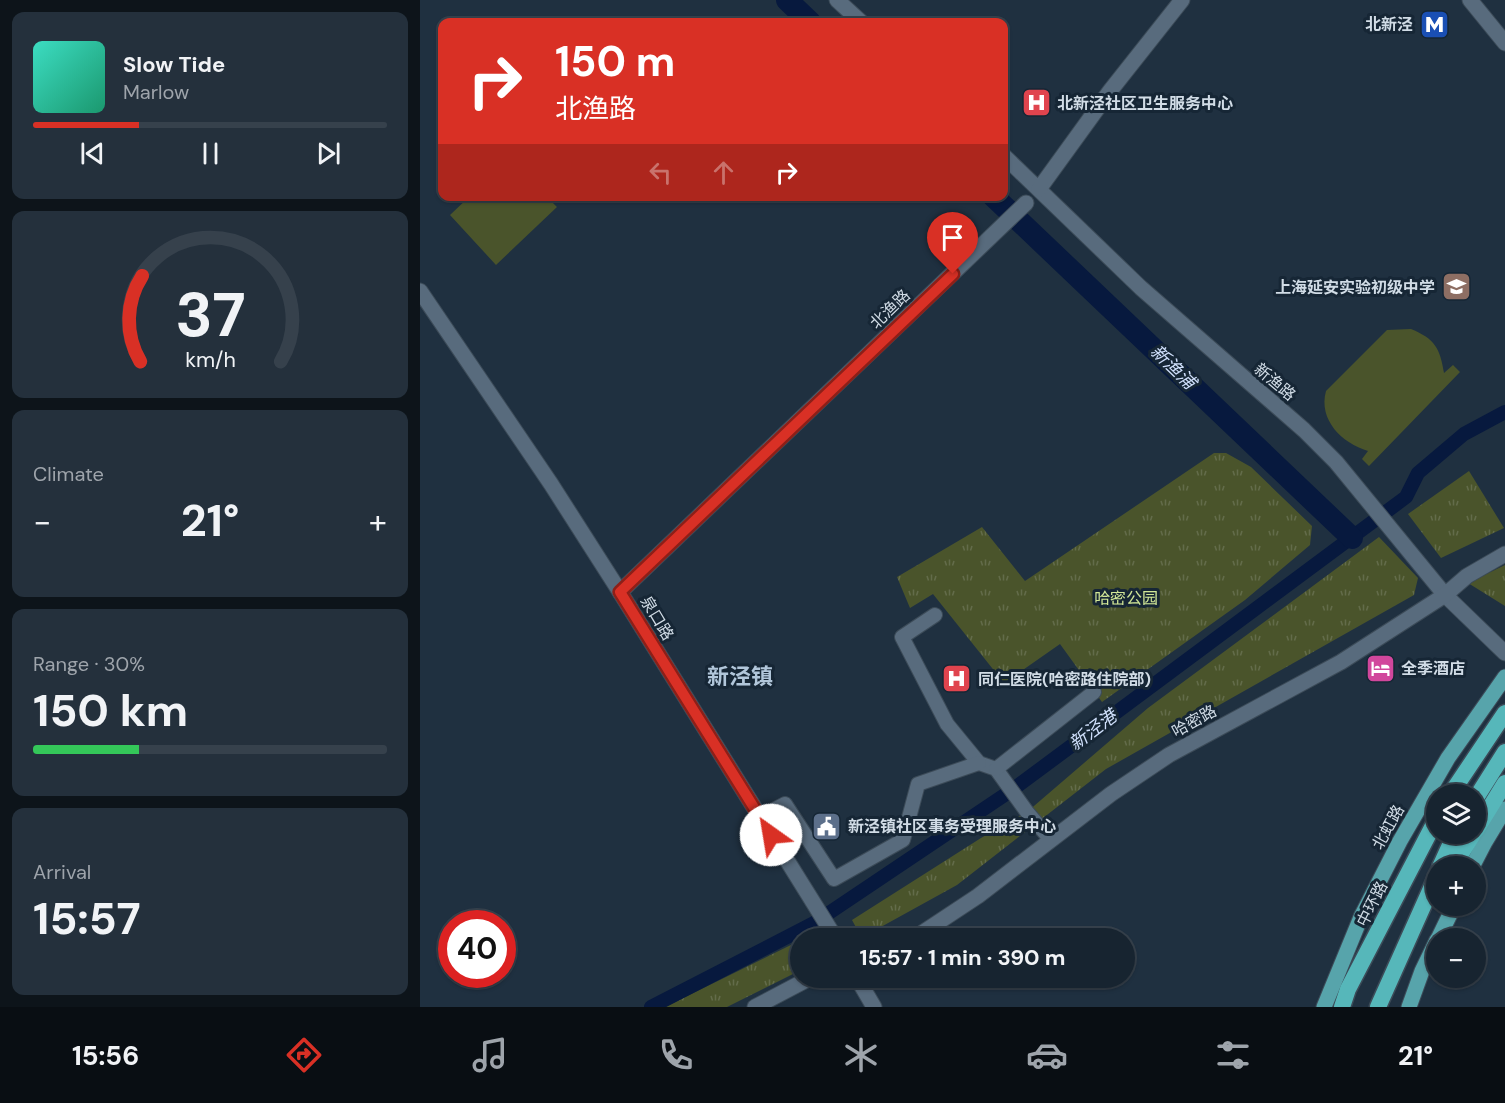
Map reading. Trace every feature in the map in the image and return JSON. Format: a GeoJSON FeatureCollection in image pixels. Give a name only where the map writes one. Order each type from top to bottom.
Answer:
{"type":"FeatureCollection","features":[{"type":"Feature","properties":{"kind":"highway"},"geometry":{"type":"LineString","coordinates":[[1457,784],[1505,713]]}},
{"type":"Feature","properties":{"kind":"highway"},"geometry":{"type":"LineString","coordinates":[[1485,784],[1505,752]]}},
{"type":"Feature","properties":{"kind":"highway"},"geometry":{"type":"LineString","coordinates":[[1486,814],[1505,783]]}},
{"type":"Feature","properties":{"kind":"highway","name":"中环路"},"geometry":{"type":"LineString","coordinates":[[1342,1007],[1348,989],[1426,839]]}},
{"type":"Feature","properties":{"kind":"highway"},"geometry":{"type":"LineString","coordinates":[[1378,1007],[1426,900]]}},
{"type":"Feature","properties":{"kind":"highway"},"geometry":{"type":"LineString","coordinates":[[1378,1007],[1427,916]]}},
{"type":"Feature","properties":{"kind":"main road","name":"北虹路"},"geometry":{"type":"LineString","coordinates":[[1324,1007],[1360,917],[1400,841],[1448,758],[1505,677]]}},
{"type":"Feature","properties":{"kind":"main road"},"geometry":{"type":"LineString","coordinates":[[1478,856],[1505,809]]}},
{"type":"Feature","properties":{"kind":"main road"},"geometry":{"type":"LineString","coordinates":[[1409,1007],[1426,963]]}},
{"type":"Feature","properties":{"kind":"street"},"geometry":{"type":"LineString","coordinates":[[837,0],[857,18]]}},
{"type":"Feature","properties":{"kind":"street","name":"北渔路"},"geometry":{"type":"LineString","coordinates":[[620,592],[1026,203],[1182,0]]}},
{"type":"Feature","properties":{"kind":"street"},"geometry":{"type":"LineString","coordinates":[[1470,0],[1505,43]]}},
{"type":"Feature","properties":{"kind":"street","name":"新渔路"},"geometry":{"type":"LineString","coordinates":[[1008,160],[1149,296],[1304,430],[1336,462],[1445,595],[1505,653]]}},
{"type":"Feature","properties":{"kind":"street","name":"泉口路"},"geometry":{"type":"LineString","coordinates":[[420,291],[551,484],[829,928]]}},
{"type":"Feature","properties":{"kind":"street","name":"哈密路"},"geometry":{"type":"LineString","coordinates":[[930,928],[978,896],[1111,794],[1169,755],[1341,662],[1445,595],[1467,576],[1505,554]]}},
{"type":"Feature","properties":{"kind":"street"},"geometry":{"type":"LineString","coordinates":[[935,615],[902,637],[947,724],[979,763],[996,769],[1051,840]]}},
{"type":"Feature","properties":{"kind":"street"},"geometry":{"type":"LineString","coordinates":[[996,769],[1094,692]]}},
{"type":"Feature","properties":{"kind":"street"},"geometry":{"type":"LineString","coordinates":[[759,818],[785,804],[834,879],[903,840],[918,784],[979,763]]}},
{"type":"Feature","properties":{"kind":"street"},"geometry":{"type":"LineString","coordinates":[[755,1007],[791,988]]}},
{"type":"Feature","properties":{"kind":"street"},"geometry":{"type":"LineString","coordinates":[[863,988],[874,1007]]}},
{"type":"Feature","properties":{"kind":"green space"},"geometry":{"type":"Polygon","coordinates":[[[465,201],[553,201],[557,207],[496,265],[450,215],[465,201]]]}},
{"type":"Feature","properties":{"kind":"green space"},"geometry":{"type":"Polygon","coordinates":[[[1411,329],[1435,345],[1441,357],[1444,373],[1453,365],[1460,372],[1369,466],[1362,459],[1368,451],[1341,436],[1329,421],[1324,402],[1326,391],[1387,330],[1411,329]]]}},
{"type":"Feature","properties":{"kind":"green space","name":"哈密公园"},"geometry":{"type":"Polygon","coordinates":[[[1214,453],[1226,453],[1251,467],[1312,526],[1310,545],[1245,600],[1102,702],[1060,644],[1004,683],[933,594],[910,608],[897,577],[982,527],[1025,581],[1214,453]]]}},
{"type":"Feature","properties":{"kind":"green space"},"geometry":{"type":"Polygon","coordinates":[[[1469,471],[1504,528],[1441,558],[1408,514],[1469,471]]]}},
{"type":"Feature","properties":{"kind":"green space"},"geometry":{"type":"Polygon","coordinates":[[[1379,537],[1418,578],[1414,595],[1106,769],[957,885],[879,928],[856,928],[852,920],[981,838],[1027,812],[1148,708],[1379,537]]]}},
{"type":"Feature","properties":{"kind":"green space"},"geometry":{"type":"Polygon","coordinates":[[[1505,565],[1505,606],[1468,583],[1505,565]]]}},
{"type":"Feature","properties":{"kind":"green space"},"geometry":{"type":"Polygon","coordinates":[[[790,945],[790,976],[727,1007],[665,1007],[790,945]]]}},
{"type":"Feature","properties":{"kind":"waterway","name":"新渔浦"},"geometry":{"type":"LineString","coordinates":[[787,0],[806,18]]}},
{"type":"Feature","properties":{"kind":"waterway","name":"新渔浦"},"geometry":{"type":"LineString","coordinates":[[998,201],[1352,538]]}},
{"type":"Feature","properties":{"kind":"waterway","name":"新泾港"},"geometry":{"type":"LineString","coordinates":[[651,1007],[814,923],[1012,790],[1406,497],[1418,473],[1464,434],[1505,412]]}},
{"type":"Feature","properties":{"kind":"place","name":"北新泾"},"geometry":{"type":"Point","coordinates":[1434,24]}},
{"type":"Feature","properties":{"kind":"place","name":"北新泾社区卫生服务中心"},"geometry":{"type":"Point","coordinates":[1036,103]}},
{"type":"Feature","properties":{"kind":"place","name":"上海延安实验初级中学"},"geometry":{"type":"Point","coordinates":[1456,287]}},
{"type":"Feature","properties":{"kind":"place","name":"全季酒店"},"geometry":{"type":"Point","coordinates":[1380,668]}},
{"type":"Feature","properties":{"kind":"place","name":"同仁医院(哈密路住院部)"},"geometry":{"type":"Point","coordinates":[957,679]}},
{"type":"Feature","properties":{"kind":"place","name":"新泾镇社区事务受理服务中心"},"geometry":{"type":"Point","coordinates":[827,826]}},
{"type":"Feature","properties":{"kind":"district","name":"新泾镇"},"geometry":{"type":"Point","coordinates":[740,676]}},
{"type":"Feature","properties":{"kind":"route"},"geometry":{"type":"LineString","coordinates":[[771,835],[620,592],[953,274]]}}]}
